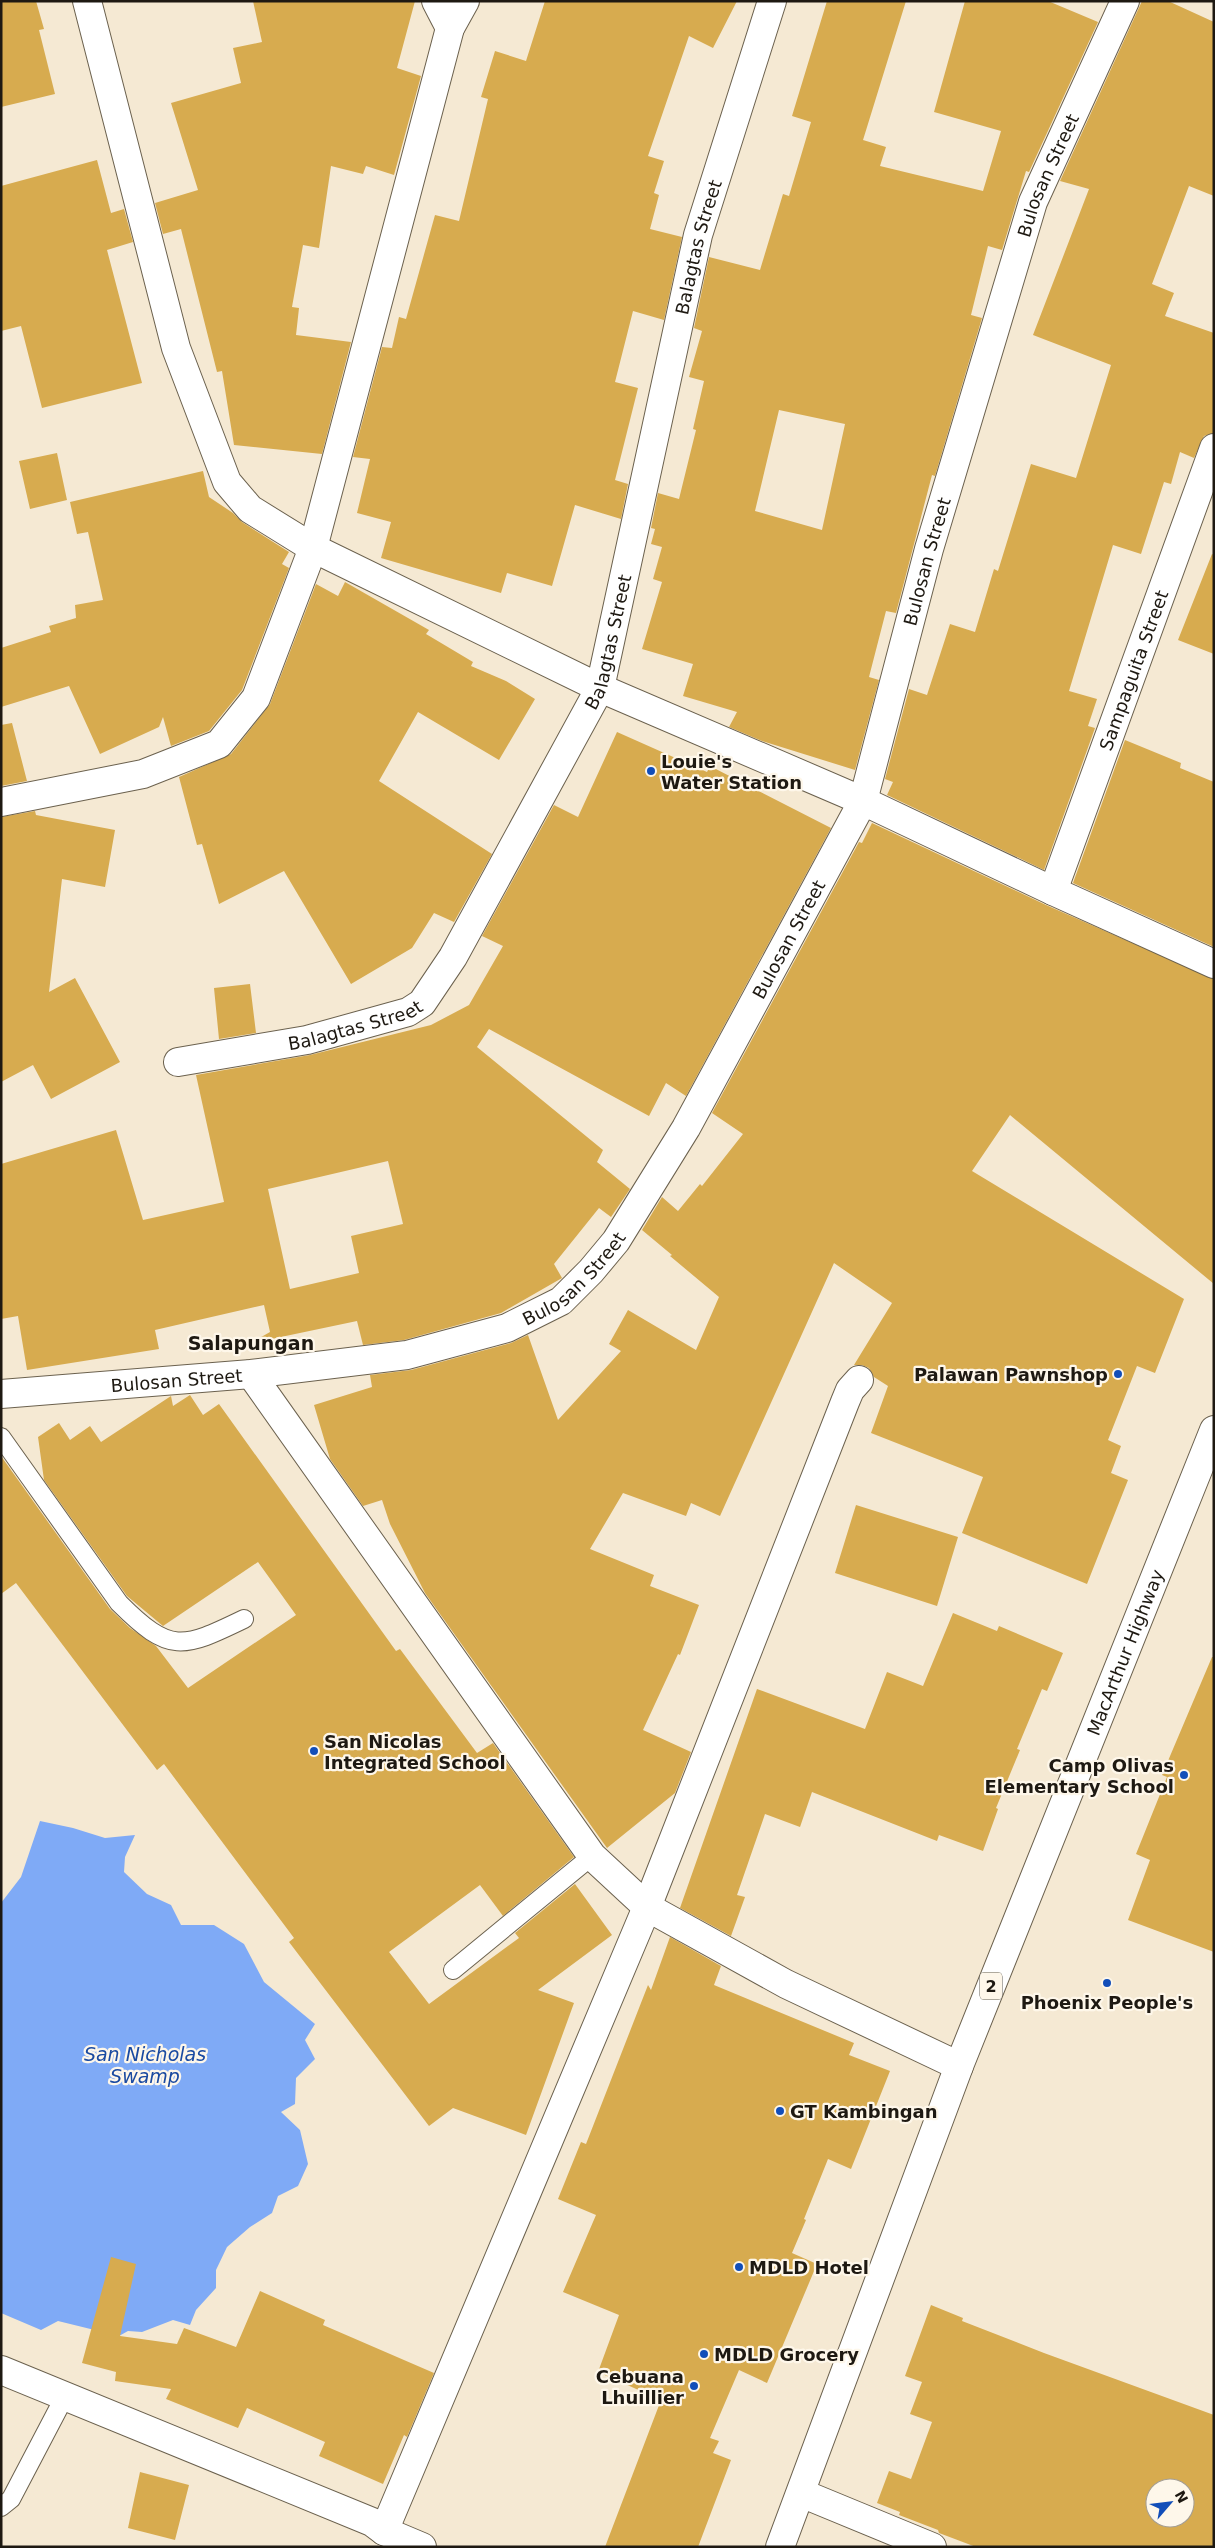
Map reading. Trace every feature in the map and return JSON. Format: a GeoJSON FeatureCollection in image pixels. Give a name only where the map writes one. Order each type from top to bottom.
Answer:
{"type":"FeatureCollection","features":[{"type":"Feature","properties":{"kind":"main road"},"geometry":{"type":"LineString","coordinates":[[87,1],[176,348],[227,482],[250,508],[313,548],[600,688],[863,801],[1053,891],[1214,964]]}},
{"type":"Feature","properties":{"kind":"main road"},"geometry":{"type":"LineString","coordinates":[[436,1],[450,28]]}},
{"type":"Feature","properties":{"kind":"main road"},"geometry":{"type":"LineString","coordinates":[[1,802],[143,774],[219,744],[256,698],[313,548],[450,28],[465,1]]}},
{"type":"Feature","properties":{"kind":"main road","name":"Balagtas Street"},"geometry":{"type":"LineString","coordinates":[[178,1062],[307,1040],[408,1012],[422,1003],[453,957],[600,688],[698,236],[772,1]]}},
{"type":"Feature","properties":{"kind":"main road","name":"Bulosan Street"},"geometry":{"type":"LineString","coordinates":[[1,1394],[251,1374],[407,1354],[507,1328],[561,1301],[591,1271],[616,1241],[681,1137],[863,801],[929,549],[1033,202],[1125,1]]}},
{"type":"Feature","properties":{"kind":"main road","name":"Sampaguita Street"},"geometry":{"type":"LineString","coordinates":[[1053,891],[1214,448]]}},
{"type":"Feature","properties":{"kind":"main road"},"geometry":{"type":"LineString","coordinates":[[251,1374],[592,1856],[647,1907],[786,1984],[959,2066]]}},
{"type":"Feature","properties":{"kind":"main road"},"geometry":{"type":"LineString","coordinates":[[383,2539],[647,1907],[845,1402],[850,1390],[859,1380]]}},
{"type":"Feature","properties":{"kind":"main road","name":"MacArthur Highway"},"geometry":{"type":"LineString","coordinates":[[780,2547],[959,2066],[1214,1430]]}},
{"type":"Feature","properties":{"kind":"main road"},"geometry":{"type":"LineString","coordinates":[[1,2370],[372,2522],[383,2539],[422,2547]]}},
{"type":"Feature","properties":{"kind":"main road"},"geometry":{"type":"LineString","coordinates":[[801,2493],[932,2547]]}},
{"type":"Feature","properties":{"kind":"lane"},"geometry":{"type":"LineString","coordinates":[[1,1437],[120,1603],[142,1626],[166,1640],[182,1643],[203,1639],[244,1619]]}},
{"type":"Feature","properties":{"kind":"lane"},"geometry":{"type":"LineString","coordinates":[[453,1970],[592,1856]]}},
{"type":"Feature","properties":{"kind":"lane"},"geometry":{"type":"LineString","coordinates":[[1,2507],[12,2499],[64,2396]]}},
{"type":"Feature","properties":{"kind":"water","name":"San Nicholas Swamp"},"geometry":{"type":"Polygon","coordinates":[[[40,1821],[73,1828],[105,1838],[135,1835],[125,1857],[124,1872],[147,1894],[171,1905],[181,1925],[214,1925],[244,1944],[264,1982],[315,2024],[305,2040],[315,2059],[296,2078],[295,2104],[281,2112],[300,2130],[308,2164],[298,2186],[278,2196],[272,2213],[250,2227],[227,2247],[216,2270],[216,2288],[196,2310],[190,2325],[173,2320],[142,2332],[128,2331],[119,2336],[58,2321],[41,2330],[1,2313],[1,1903],[21,1877],[40,1821]]]}},
{"type":"Feature","properties":{"kind":"building"},"geometry":{"type":"Polygon","coordinates":[[[1,1],[36,1],[44,29],[39,30],[55,94],[1,107],[1,1]]]}},
{"type":"Feature","properties":{"kind":"building"},"geometry":{"type":"Polygon","coordinates":[[[253,1],[415,1],[397,68],[421,76],[394,175],[366,166],[363,174],[331,166],[319,248],[303,245],[292,307],[299,308],[296,335],[351,342],[322,454],[234,445],[222,371],[217,372],[181,229],[163,234],[155,203],[198,190],[171,103],[241,83],[233,48],[262,42],[253,1]]]}},
{"type":"Feature","properties":{"kind":"building"},"geometry":{"type":"Polygon","coordinates":[[[545,1],[737,1],[713,48],[689,36],[648,156],[664,161],[654,193],[659,195],[650,229],[682,237],[664,320],[633,311],[615,382],[638,388],[615,480],[628,484],[621,519],[575,505],[552,586],[507,573],[501,593],[381,558],[391,522],[357,513],[370,459],[353,457],[382,347],[392,348],[399,317],[406,319],[435,215],[459,221],[488,99],[481,97],[495,51],[526,61],[545,1]]]}},
{"type":"Feature","properties":{"kind":"building"},"geometry":{"type":"Polygon","coordinates":[[[827,1],[906,1],[863,140],[886,147],[880,166],[983,191],[1001,131],[934,112],[965,1],[1048,1],[1098,22],[1029,172],[1026,171],[1002,250],[988,246],[971,315],[982,318],[935,476],[932,475],[896,613],[886,611],[869,677],[879,680],[855,770],[762,741],[729,727],[737,712],[683,696],[693,664],[642,649],[662,582],[653,579],[662,547],[651,544],[655,529],[651,528],[658,493],[679,499],[696,430],[693,429],[704,381],[689,377],[702,331],[694,328],[709,257],[760,270],[783,194],[789,196],[811,122],[792,116],[827,1]],[[779,410],[755,511],[822,530],[845,424],[779,410]]]}},
{"type":"Feature","properties":{"kind":"building"},"geometry":{"type":"Polygon","coordinates":[[[1142,1],[1168,1],[1214,22],[1214,196],[1189,186],[1152,284],[1174,293],[1165,316],[1214,333],[1214,433],[1204,436],[1194,458],[1180,452],[1171,484],[1164,482],[1141,554],[1113,545],[1069,691],[1097,699],[1088,726],[1095,728],[1044,870],[887,795],[893,782],[885,779],[909,689],[927,695],[950,624],[975,632],[994,569],[998,571],[1031,464],[1076,478],[1111,365],[1033,335],[1089,189],[1060,181],[1142,1]]]}},
{"type":"Feature","properties":{"kind":"building"},"geometry":{"type":"Polygon","coordinates":[[[97,160],[111,213],[124,209],[133,242],[107,250],[142,383],[42,408],[21,326],[1,331],[1,186],[97,160]]]}},
{"type":"Feature","properties":{"kind":"building"},"geometry":{"type":"Polygon","coordinates":[[[57,453],[67,500],[30,509],[19,461],[57,453]]]}},
{"type":"Feature","properties":{"kind":"building"},"geometry":{"type":"Polygon","coordinates":[[[203,471],[209,497],[233,513],[242,522],[289,552],[282,564],[289,568],[242,690],[209,731],[171,746],[163,717],[159,727],[100,754],[69,686],[1,707],[1,648],[51,632],[49,626],[76,618],[75,605],[103,600],[88,532],[77,534],[70,502],[203,471]]]}},
{"type":"Feature","properties":{"kind":"building"},"geometry":{"type":"Polygon","coordinates":[[[1212,554],[1214,555],[1214,654],[1178,640],[1212,554]]]}},
{"type":"Feature","properties":{"kind":"building"},"geometry":{"type":"Polygon","coordinates":[[[345,582],[429,630],[426,634],[473,662],[471,666],[506,681],[535,699],[499,760],[418,712],[379,781],[492,854],[454,922],[434,913],[412,948],[351,984],[284,871],[219,904],[202,844],[197,845],[179,777],[231,754],[270,704],[316,584],[338,596],[345,582]]]}},
{"type":"Feature","properties":{"kind":"building"},"geometry":{"type":"Polygon","coordinates":[[[12,723],[27,781],[1,786],[1,725],[12,723]]]}},
{"type":"Feature","properties":{"kind":"building"},"geometry":{"type":"Polygon","coordinates":[[[617,732],[707,772],[710,766],[831,828],[686,1096],[666,1083],[649,1116],[489,1029],[477,1047],[603,1150],[597,1162],[630,1189],[611,1217],[599,1208],[554,1264],[562,1278],[501,1313],[404,1340],[363,1345],[357,1321],[257,1342],[256,1340],[270,1332],[264,1305],[155,1330],[159,1349],[27,1370],[18,1316],[1,1319],[1,1164],[116,1130],[143,1220],[224,1202],[196,1075],[310,1055],[431,1025],[469,1005],[503,946],[482,936],[554,805],[578,817],[617,732]],[[388,1161],[268,1189],[290,1289],[359,1273],[351,1236],[403,1224],[388,1161]]]}},
{"type":"Feature","properties":{"kind":"building"},"geometry":{"type":"Polygon","coordinates":[[[1125,740],[1181,763],[1180,768],[1214,782],[1214,947],[1073,883],[1125,740]]]}},
{"type":"Feature","properties":{"kind":"building"},"geometry":{"type":"Polygon","coordinates":[[[35,811],[36,815],[115,830],[105,887],[62,879],[49,992],[75,978],[120,1062],[51,1099],[33,1065],[1,1082],[1,817],[35,811]]]}},
{"type":"Feature","properties":{"kind":"building"},"geometry":{"type":"Polygon","coordinates":[[[872,823],[1046,905],[1214,979],[1214,1284],[1010,1115],[972,1171],[1184,1299],[1155,1373],[1137,1366],[1108,1440],[1121,1446],[1111,1473],[1128,1480],[1087,1584],[962,1533],[983,1477],[871,1433],[888,1386],[874,1377],[869,1368],[862,1365],[854,1365],[892,1303],[834,1263],[720,1516],[691,1503],[686,1516],[623,1493],[590,1549],[654,1575],[650,1586],[699,1605],[680,1655],[678,1654],[643,1730],[691,1752],[675,1793],[607,1848],[425,1593],[390,1524],[382,1500],[363,1506],[330,1459],[314,1405],[372,1387],[370,1375],[411,1370],[511,1343],[528,1335],[558,1420],[621,1351],[609,1344],[628,1310],[696,1350],[719,1297],[642,1230],[662,1197],[678,1211],[700,1184],[702,1186],[743,1134],[712,1113],[859,842],[862,843],[872,823]]]}},
{"type":"Feature","properties":{"kind":"building"},"geometry":{"type":"Polygon","coordinates":[[[250,984],[256,1033],[219,1039],[214,988],[250,984]]]}},
{"type":"Feature","properties":{"kind":"building","name":"San Nicolas Integrated School"},"geometry":{"type":"Polygon","coordinates":[[[190,1395],[203,1415],[219,1404],[396,1651],[400,1649],[477,1753],[493,1743],[574,1857],[503,1916],[480,1885],[389,1952],[429,2004],[519,1938],[515,1933],[575,1884],[612,1935],[538,1990],[574,2003],[526,2135],[453,2108],[429,2126],[289,1942],[294,1938],[164,1764],[157,1770],[16,1583],[1,1594],[1,1456],[110,1609],[130,1628],[156,1646],[188,1688],[296,1615],[258,1562],[163,1626],[127,1596],[44,1480],[38,1437],[59,1423],[70,1440],[90,1426],[101,1442],[171,1396],[173,1406],[190,1395]]]}},
{"type":"Feature","properties":{"kind":"building"},"geometry":{"type":"Polygon","coordinates":[[[856,1505],[958,1537],[937,1606],[835,1573],[856,1505]]]}},
{"type":"Feature","properties":{"kind":"building"},"geometry":{"type":"Polygon","coordinates":[[[953,1613],[997,1631],[999,1626],[1063,1653],[1047,1691],[1042,1689],[1017,1749],[1020,1750],[996,1808],[998,1809],[983,1851],[939,1835],[937,1841],[812,1792],[800,1827],[765,1814],[737,1895],[745,1897],[731,1936],[680,1908],[757,1689],[865,1729],[887,1672],[923,1686],[953,1613]]]}},
{"type":"Feature","properties":{"kind":"building","name":"Camp Olivas Elementary School"},"geometry":{"type":"Polygon","coordinates":[[[1212,1657],[1214,1657],[1214,1952],[1128,1920],[1150,1860],[1136,1854],[1167,1777],[1162,1775],[1212,1657]]]}},
{"type":"Feature","properties":{"kind":"building"},"geometry":{"type":"Polygon","coordinates":[[[670,1937],[721,1966],[714,1985],[854,2043],[849,2055],[890,2071],[851,2169],[828,2159],[804,2219],[806,2220],[792,2253],[817,2264],[767,2383],[739,2370],[710,2438],[719,2441],[713,2453],[731,2460],[698,2547],[605,2547],[661,2400],[598,2372],[619,2315],[563,2292],[596,2215],[558,2199],[581,2142],[586,2144],[648,1985],[651,1990],[670,1937]]]}},
{"type":"Feature","properties":{"kind":"building"},"geometry":{"type":"Polygon","coordinates":[[[111,2257],[136,2264],[120,2336],[177,2344],[184,2328],[236,2347],[260,2291],[325,2320],[323,2325],[434,2373],[407,2437],[404,2435],[383,2484],[319,2456],[325,2442],[247,2408],[238,2428],[166,2399],[171,2389],[115,2381],[116,2372],[82,2363],[111,2257]]]}},
{"type":"Feature","properties":{"kind":"building"},"geometry":{"type":"Polygon","coordinates":[[[931,2305],[963,2318],[962,2321],[1044,2353],[1214,2415],[1214,2547],[976,2547],[939,2533],[938,2530],[899,2515],[900,2512],[877,2503],[889,2471],[911,2479],[932,2422],[910,2414],[922,2382],[905,2376],[931,2305]]]}},
{"type":"Feature","properties":{"kind":"building"},"geometry":{"type":"Polygon","coordinates":[[[140,2472],[189,2485],[175,2540],[128,2528],[140,2472]]]}},
{"type":"Feature","properties":{"kind":"place","name":"Louie's Water Station"},"geometry":{"type":"Point","coordinates":[651,771]}},
{"type":"Feature","properties":{"kind":"place","name":"Palawan Pawnshop"},"geometry":{"type":"Point","coordinates":[1118,1374]}},
{"type":"Feature","properties":{"kind":"place","name":"San Nicolas Integrated School"},"geometry":{"type":"Point","coordinates":[314,1751]}},
{"type":"Feature","properties":{"kind":"place","name":"Camp Olivas Elementary School"},"geometry":{"type":"Point","coordinates":[1184,1775]}},
{"type":"Feature","properties":{"kind":"place","name":"Phoenix People's"},"geometry":{"type":"Point","coordinates":[1107,1983]}},
{"type":"Feature","properties":{"kind":"place","name":"GT Kambingan"},"geometry":{"type":"Point","coordinates":[780,2111]}},
{"type":"Feature","properties":{"kind":"place","name":"MDLD Hotel"},"geometry":{"type":"Point","coordinates":[739,2267]}},
{"type":"Feature","properties":{"kind":"place","name":"MDLD Grocery"},"geometry":{"type":"Point","coordinates":[704,2354]}},
{"type":"Feature","properties":{"kind":"place","name":"Cebuana Lhuillier"},"geometry":{"type":"Point","coordinates":[694,2386]}},
{"type":"Feature","properties":{"kind":"district","name":"Salapungan"},"geometry":{"type":"Point","coordinates":[251,1343]}}]}
